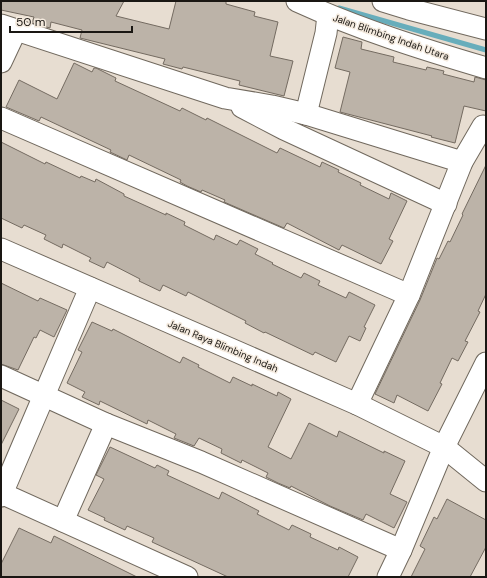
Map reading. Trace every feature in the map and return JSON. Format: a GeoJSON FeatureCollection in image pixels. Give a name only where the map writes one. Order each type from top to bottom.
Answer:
{"type":"FeatureCollection","features":[{"type":"Feature","properties":{"kind":"street","name":"Jalan Blimbing Indah Utara"},"geometry":{"type":"LineString","coordinates":[[297,1],[328,15],[423,50],[486,68]]}},
{"type":"Feature","properties":{"kind":"street"},"geometry":{"type":"LineString","coordinates":[[383,1],[409,5],[486,29]]}},
{"type":"Feature","properties":{"kind":"street"},"geometry":{"type":"LineString","coordinates":[[306,114],[326,33],[328,15]]}},
{"type":"Feature","properties":{"kind":"street"},"geometry":{"type":"LineString","coordinates":[[1,62],[8,27],[225,98],[272,106],[306,114],[462,162]]}},
{"type":"Feature","properties":{"kind":"street"},"geometry":{"type":"LineString","coordinates":[[225,98],[284,129],[446,204]]}},
{"type":"Feature","properties":{"kind":"street"},"geometry":{"type":"LineString","coordinates":[[1,118],[409,295]]}},
{"type":"Feature","properties":{"kind":"street"},"geometry":{"type":"LineString","coordinates":[[357,404],[409,295],[462,162],[483,126]]}},
{"type":"Feature","properties":{"kind":"street","name":"Jalan Raya Blimbing Indah"},"geometry":{"type":"LineString","coordinates":[[1,249],[357,404],[444,446],[486,481]]}},
{"type":"Feature","properties":{"kind":"street"},"geometry":{"type":"LineString","coordinates":[[90,288],[1,494],[187,577]]}},
{"type":"Feature","properties":{"kind":"street"},"geometry":{"type":"LineString","coordinates":[[388,577],[401,550],[444,446],[486,363]]}},
{"type":"Feature","properties":{"kind":"street"},"geometry":{"type":"LineString","coordinates":[[1,376],[106,424],[201,462],[401,550]]}},
{"type":"Feature","properties":{"kind":"street"},"geometry":{"type":"LineString","coordinates":[[63,521],[106,424]]}},
{"type":"Feature","properties":{"kind":"building"},"geometry":{"type":"Polygon","coordinates":[[[1,1],[124,1],[116,16],[169,29],[176,1],[226,1],[226,4],[255,12],[254,16],[278,22],[270,56],[293,61],[284,96],[239,85],[240,81],[183,67],[182,69],[163,64],[165,59],[80,38],[82,30],[51,22],[50,28],[32,23],[34,17],[1,10],[1,1]]]}},
{"type":"Feature","properties":{"kind":"building"},"geometry":{"type":"Polygon","coordinates":[[[343,37],[362,42],[361,49],[394,57],[393,62],[426,70],[427,67],[444,71],[443,74],[474,82],[475,77],[486,80],[486,111],[464,106],[455,143],[340,112],[350,72],[335,68],[343,37]]]}},
{"type":"Feature","properties":{"kind":"building"},"geometry":{"type":"Polygon","coordinates":[[[74,63],[92,72],[94,68],[96,68],[116,78],[115,81],[180,111],[182,108],[206,120],[207,118],[277,153],[280,148],[320,167],[322,162],[339,170],[338,172],[361,183],[360,185],[389,199],[391,193],[407,201],[389,239],[393,241],[381,264],[342,245],[339,250],[287,223],[284,228],[224,202],[225,200],[202,190],[201,192],[187,186],[180,182],[181,180],[129,155],[127,160],[110,152],[111,150],[41,117],[39,121],[6,107],[19,80],[57,99],[74,63]]]}},
{"type":"Feature","properties":{"kind":"building"},"geometry":{"type":"Polygon","coordinates":[[[1,142],[45,164],[46,162],[80,178],[81,176],[95,182],[96,179],[124,194],[124,196],[185,222],[184,225],[214,240],[216,235],[237,245],[240,240],[258,249],[255,254],[301,278],[304,273],[320,281],[318,285],[346,298],[349,292],[375,305],[364,327],[366,328],[360,341],[349,336],[336,362],[315,352],[313,355],[265,332],[264,333],[245,323],[246,321],[188,292],[186,296],[163,285],[160,291],[139,281],[140,279],[107,262],[104,268],[89,261],[91,258],[63,244],[62,248],[44,239],[46,235],[24,225],[22,228],[1,218],[1,142]]]}},
{"type":"Feature","properties":{"kind":"building"},"geometry":{"type":"Polygon","coordinates":[[[486,165],[486,294],[478,311],[480,312],[465,341],[468,342],[458,361],[452,358],[440,383],[442,384],[428,411],[397,395],[394,403],[375,394],[420,300],[437,258],[439,259],[448,241],[450,242],[486,165]]]}},
{"type":"Feature","properties":{"kind":"building"},"geometry":{"type":"Polygon","coordinates":[[[1,283],[38,301],[40,298],[67,310],[54,337],[40,330],[36,338],[34,337],[18,370],[1,364],[1,283]]]}},
{"type":"Feature","properties":{"kind":"building"},"geometry":{"type":"Polygon","coordinates":[[[92,322],[112,331],[113,329],[180,363],[183,357],[199,365],[198,367],[230,383],[233,377],[277,396],[278,392],[291,399],[268,447],[291,459],[309,423],[337,437],[339,431],[384,453],[384,451],[405,461],[390,494],[407,502],[394,528],[366,514],[363,520],[330,506],[291,486],[290,488],[278,483],[266,477],[268,473],[242,460],[241,463],[221,453],[222,449],[199,438],[194,446],[174,438],[176,434],[148,420],[147,424],[100,401],[99,405],[82,397],[85,392],[67,383],[82,352],[78,350],[92,322]]]}},
{"type":"Feature","properties":{"kind":"building"},"geometry":{"type":"Polygon","coordinates":[[[1,400],[19,409],[1,445],[1,400]]]}},
{"type":"Feature","properties":{"kind":"building"},"geometry":{"type":"Polygon","coordinates":[[[110,447],[155,468],[157,465],[169,471],[167,475],[219,499],[222,492],[259,511],[257,514],[289,530],[292,525],[311,534],[310,537],[338,550],[339,547],[358,557],[348,577],[228,577],[152,542],[154,538],[127,526],[125,530],[88,510],[104,479],[96,475],[110,447]]]}},
{"type":"Feature","properties":{"kind":"building"},"geometry":{"type":"Polygon","coordinates":[[[447,499],[486,520],[486,547],[470,577],[411,577],[425,549],[420,546],[434,517],[437,519],[447,499]]]}},
{"type":"Feature","properties":{"kind":"building"},"geometry":{"type":"Polygon","coordinates":[[[19,528],[51,543],[54,536],[137,577],[1,577],[1,564],[19,528]]]}},
{"type":"Feature","properties":{"kind":"waterway"},"geometry":{"type":"LineString","coordinates":[[339,8],[486,50]]}}]}
